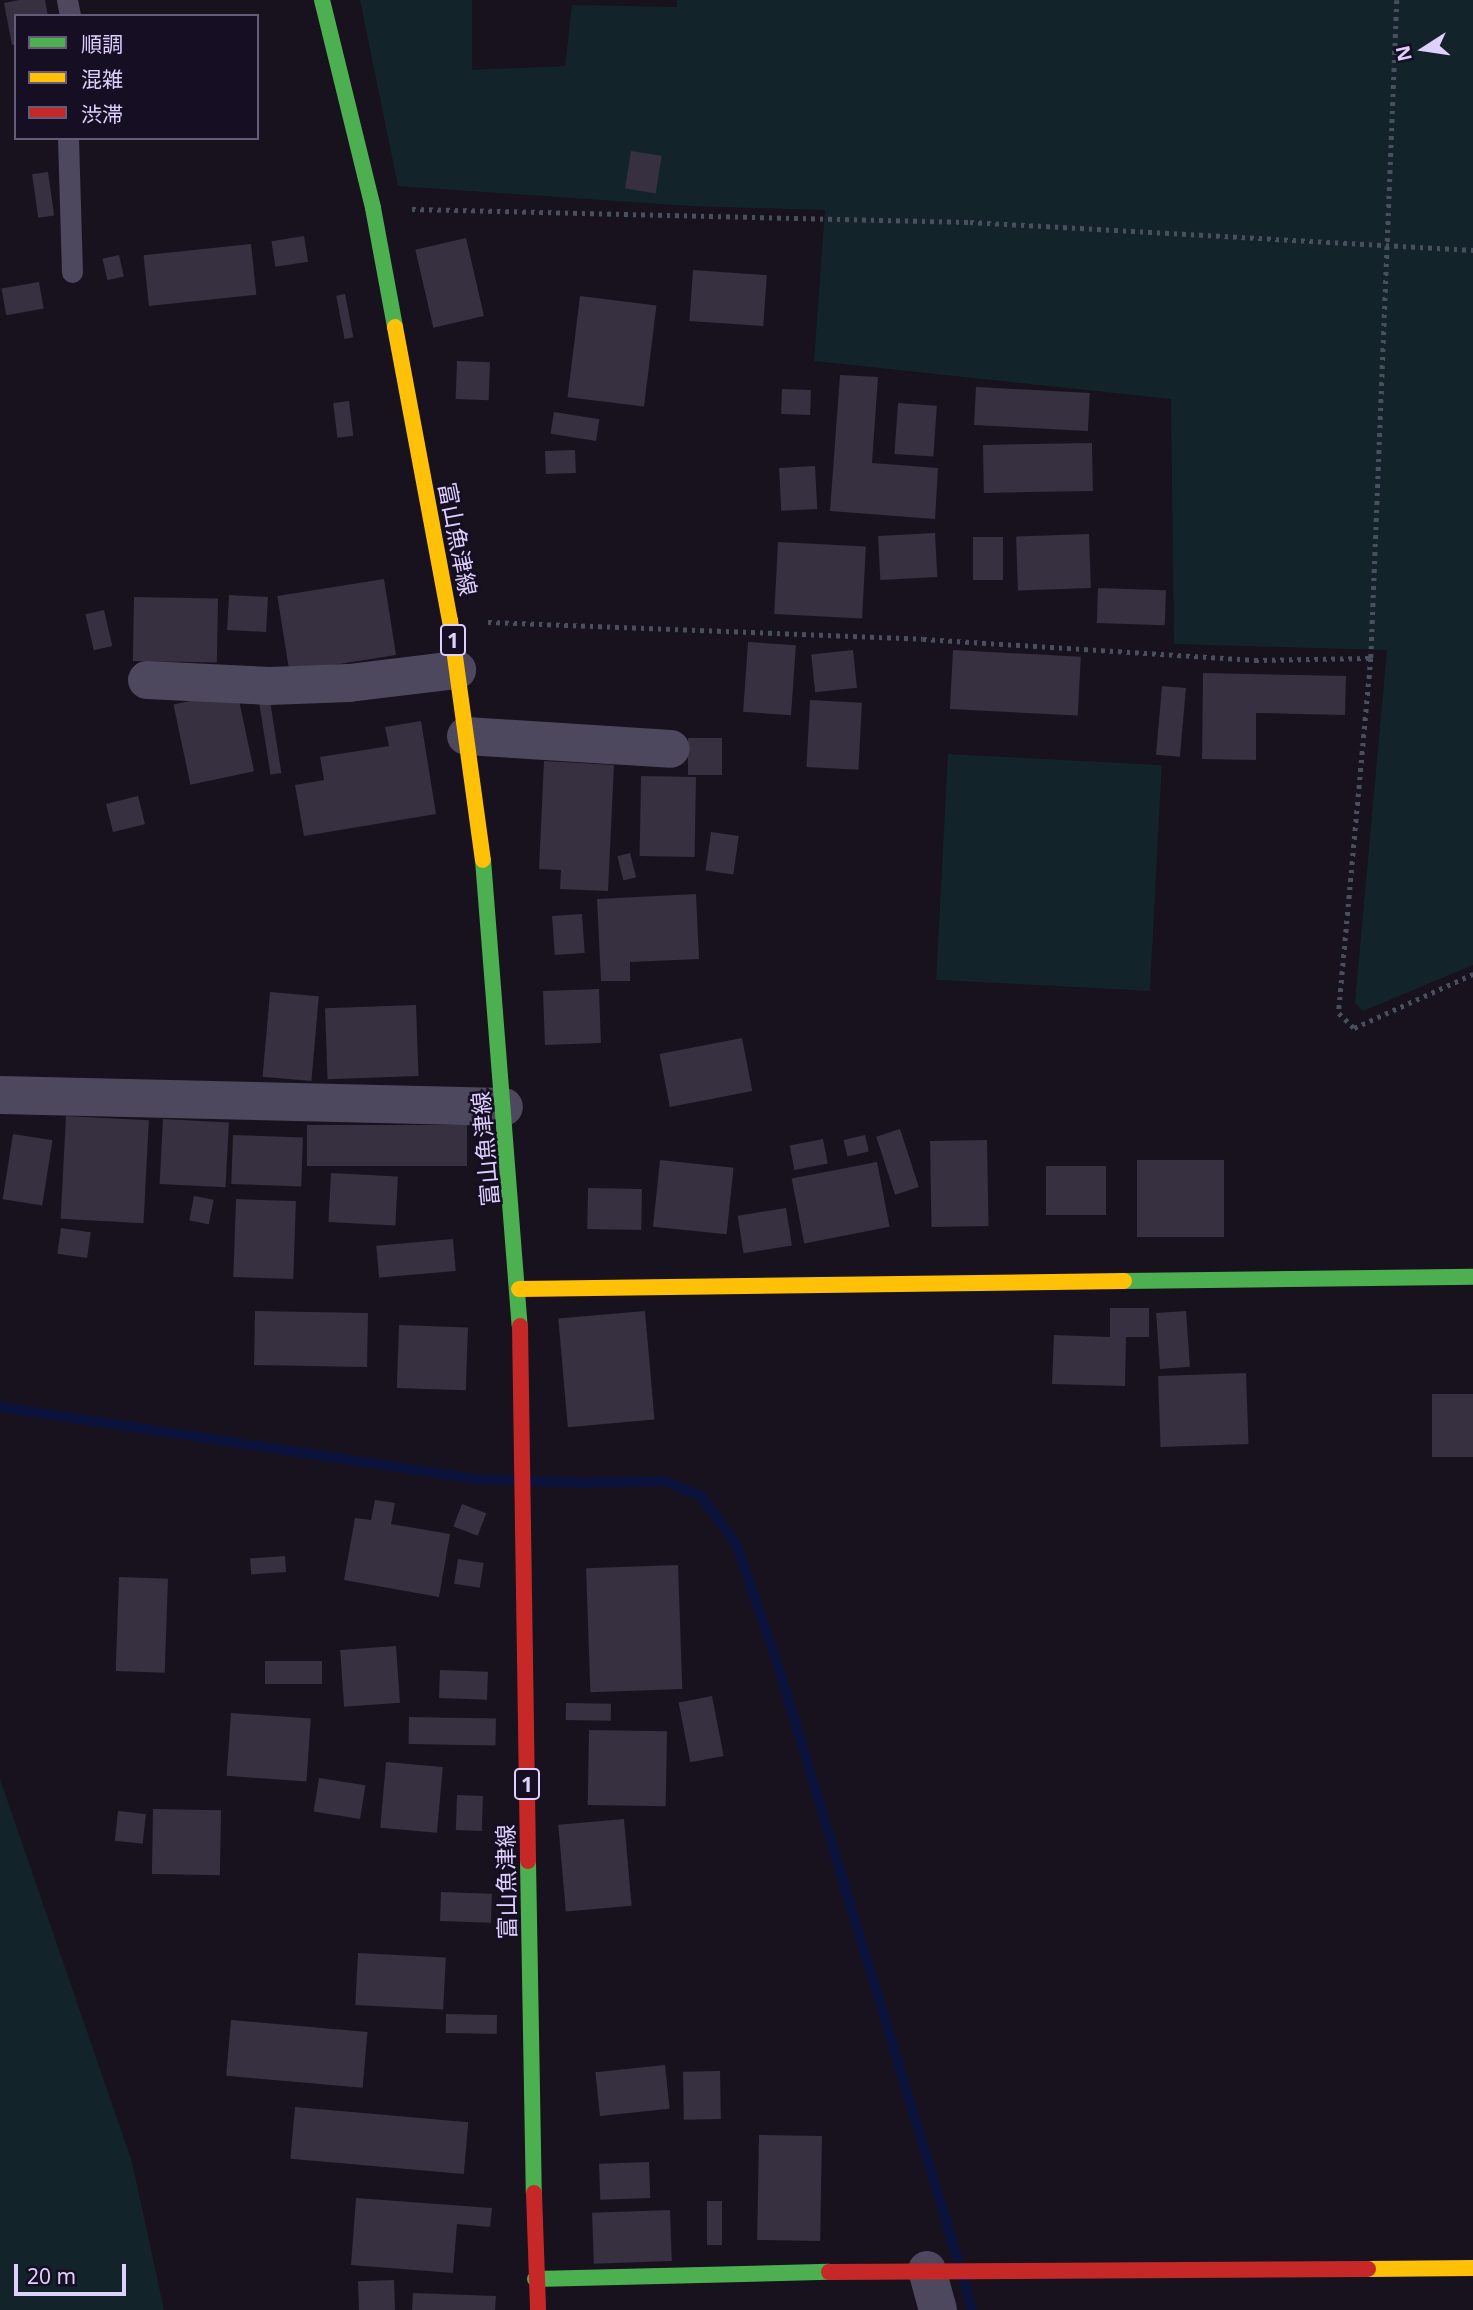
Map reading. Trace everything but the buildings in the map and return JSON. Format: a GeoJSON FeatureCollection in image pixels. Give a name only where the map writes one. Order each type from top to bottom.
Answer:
{"type":"FeatureCollection","features":[{"type":"Feature","properties":{"kind":"main road","name":"富山魚津線"},"geometry":{"type":"LineString","coordinates":[[322,0],[373,208],[450,620],[483,859],[519,1289],[535,2279],[538,2310]]}},
{"type":"Feature","properties":{"kind":"main road"},"geometry":{"type":"LineString","coordinates":[[519,1289],[1473,1277]]}},
{"type":"Feature","properties":{"kind":"main road"},"geometry":{"type":"LineString","coordinates":[[535,2279],[927,2270],[1473,2268]]}},
{"type":"Feature","properties":{"kind":"street"},"geometry":{"type":"LineString","coordinates":[[147,680],[268,686],[349,683],[457,670]]}},
{"type":"Feature","properties":{"kind":"street"},"geometry":{"type":"LineString","coordinates":[[466,736],[671,749]]}},
{"type":"Feature","properties":{"kind":"street"},"geometry":{"type":"LineString","coordinates":[[0,1095],[504,1107]]}},
{"type":"Feature","properties":{"kind":"street"},"geometry":{"type":"LineString","coordinates":[[927,2270],[938,2310]]}},
{"type":"Feature","properties":{"kind":"lane"},"geometry":{"type":"LineString","coordinates":[[68,140],[72,272]]}},
{"type":"Feature","properties":{"kind":"path"},"geometry":{"type":"LineString","coordinates":[[1397,0],[1371,658],[1339,1013],[1354,1028],[1473,974]]}},
{"type":"Feature","properties":{"kind":"path"},"geometry":{"type":"LineString","coordinates":[[373,208],[971,222],[1473,250]]}},
{"type":"Feature","properties":{"kind":"path"},"geometry":{"type":"LineString","coordinates":[[450,620],[923,639],[1255,660],[1371,658]]}},
{"type":"Feature","properties":{"kind":"shaded area"},"geometry":{"type":"Polygon","coordinates":[[[360,0],[472,0],[472,70],[565,66],[572,5],[677,7],[677,0],[1473,0],[1473,965],[1363,1011],[1355,1003],[1387,650],[1174,644],[1171,399],[814,361],[825,210],[690,206],[398,186],[360,0]]]}},
{"type":"Feature","properties":{"kind":"shaded area"},"geometry":{"type":"Polygon","coordinates":[[[948,754],[1162,765],[1150,991],[936,980],[948,754]]]}},
{"type":"Feature","properties":{"kind":"shaded area"},"geometry":{"type":"Polygon","coordinates":[[[0,1779],[132,2162],[164,2310],[0,2310],[0,1779]]]}},
{"type":"Feature","properties":{"kind":"waterway"},"geometry":{"type":"LineString","coordinates":[[0,1407],[476,1479],[581,1483],[665,1481],[701,1496],[737,1546],[779,1669],[959,2264]]}},
{"type":"Feature","properties":{"kind":"waterway"},"geometry":{"type":"LineString","coordinates":[[963,2279],[972,2310]]}},
{"type":"Feature","properties":{"kind":"traffic: fast"},"geometry":{"type":"LineString","coordinates":[[322,0],[373,208],[395,327]]}},
{"type":"Feature","properties":{"kind":"traffic: fast"},"geometry":{"type":"LineString","coordinates":[[483,860],[520,1326]]}},
{"type":"Feature","properties":{"kind":"traffic: fast"},"geometry":{"type":"LineString","coordinates":[[1124,1281],[1473,1277]]}},
{"type":"Feature","properties":{"kind":"traffic: fast"},"geometry":{"type":"LineString","coordinates":[[528,1861],[534,2193]]}},
{"type":"Feature","properties":{"kind":"traffic: fast"},"geometry":{"type":"LineString","coordinates":[[535,2279],[829,2272]]}},
{"type":"Feature","properties":{"kind":"traffic: slow"},"geometry":{"type":"LineString","coordinates":[[395,327],[450,620],[483,860]]}},
{"type":"Feature","properties":{"kind":"traffic: slow"},"geometry":{"type":"LineString","coordinates":[[519,1289],[1124,1281]]}},
{"type":"Feature","properties":{"kind":"traffic: slow"},"geometry":{"type":"LineString","coordinates":[[1368,2269],[1473,2268]]}},
{"type":"Feature","properties":{"kind":"traffic: jam"},"geometry":{"type":"LineString","coordinates":[[520,1326],[528,1861]]}},
{"type":"Feature","properties":{"kind":"traffic: jam"},"geometry":{"type":"LineString","coordinates":[[534,2193],[538,2310]]}},
{"type":"Feature","properties":{"kind":"traffic: jam"},"geometry":{"type":"LineString","coordinates":[[829,2272],[1368,2269]]}}]}
